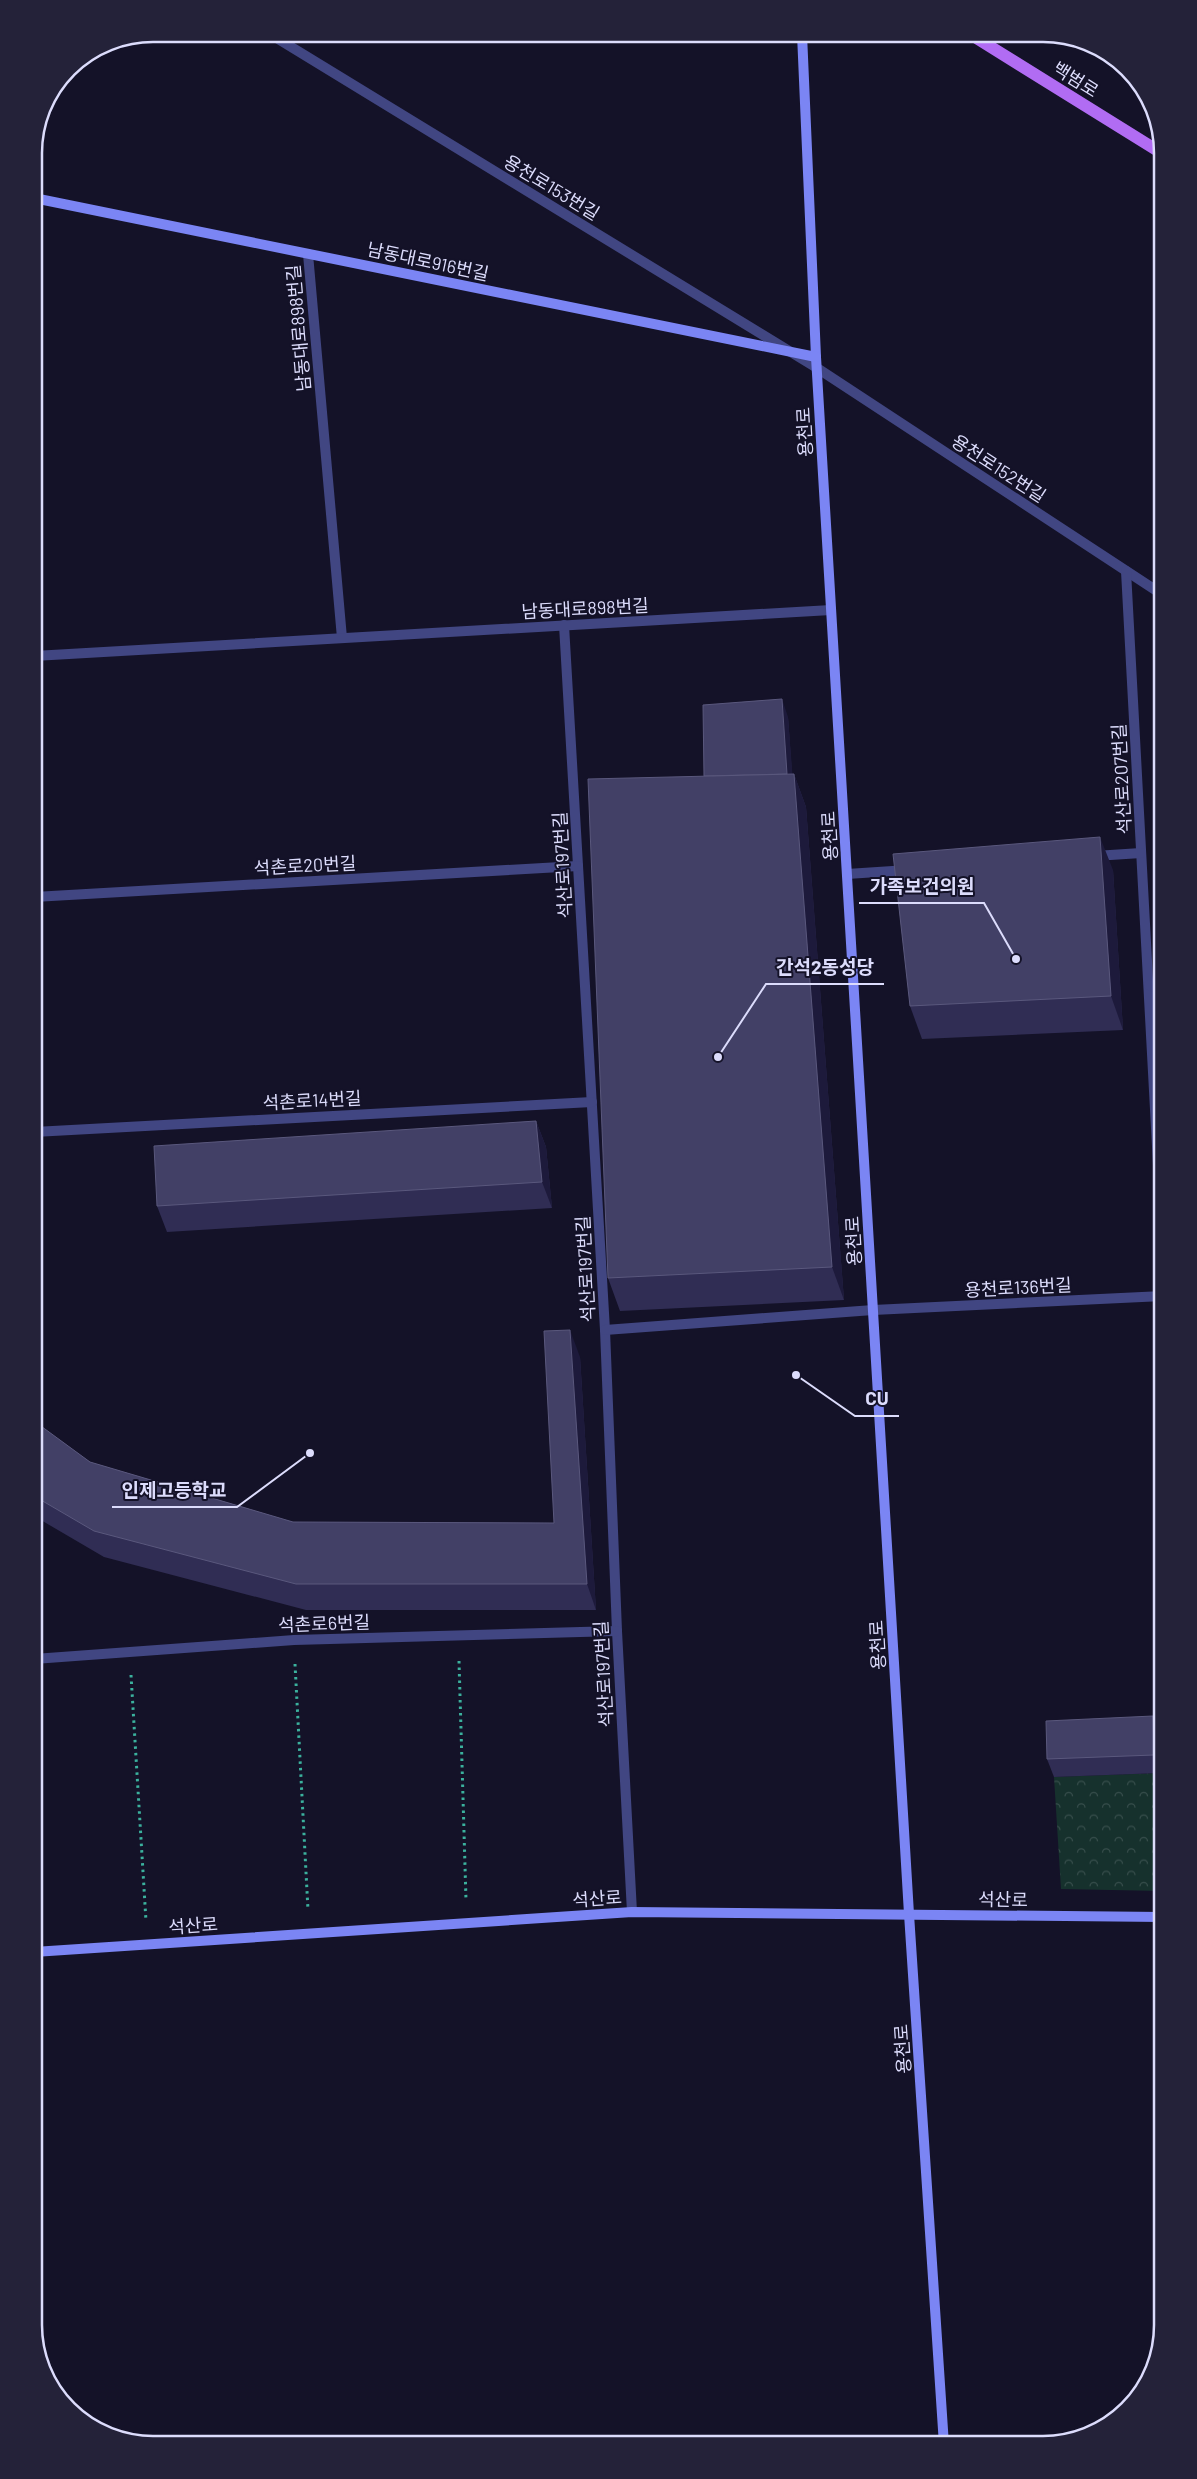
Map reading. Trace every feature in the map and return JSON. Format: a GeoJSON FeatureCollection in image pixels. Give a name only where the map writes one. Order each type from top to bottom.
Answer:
{"type":"FeatureCollection","features":[{"type":"Feature","properties":{"kind":"main road","name":"백범로"},"geometry":{"type":"LineString","coordinates":[[984,43],[1154,148]]}},
{"type":"Feature","properties":{"kind":"street","name":"용천로"},"geometry":{"type":"LineString","coordinates":[[802,43],[816,362],[909,1914],[943,2436]]}},
{"type":"Feature","properties":{"kind":"street","name":"남동대로916번길"},"geometry":{"type":"LineString","coordinates":[[43,200],[792,352]]}},
{"type":"Feature","properties":{"kind":"street","name":"석산로"},"geometry":{"type":"LineString","coordinates":[[42,1951],[632,1912],[1154,1917]]}},
{"type":"Feature","properties":{"kind":"lane","name":"용천로153번길"},"geometry":{"type":"LineString","coordinates":[[285,43],[792,352],[816,362]]}},
{"type":"Feature","properties":{"kind":"lane","name":"남동대로898번길"},"geometry":{"type":"LineString","coordinates":[[308,254],[342,638]]}},
{"type":"Feature","properties":{"kind":"lane","name":"용천로152번길"},"geometry":{"type":"LineString","coordinates":[[816,362],[1154,589]]}},
{"type":"Feature","properties":{"kind":"lane","name":"석산로207번길"},"geometry":{"type":"LineString","coordinates":[[1126,571],[1154,1082]]}},
{"type":"Feature","properties":{"kind":"lane","name":"남동대로898번길"},"geometry":{"type":"LineString","coordinates":[[43,655],[831,610]]}},
{"type":"Feature","properties":{"kind":"lane","name":"석산로197번길"},"geometry":{"type":"LineString","coordinates":[[564,625],[605,1330],[616,1631],[632,1912]]}},
{"type":"Feature","properties":{"kind":"lane"},"geometry":{"type":"LineString","coordinates":[[1082,857],[1141,853]]}},
{"type":"Feature","properties":{"kind":"lane","name":"석촌로20번길"},"geometry":{"type":"LineString","coordinates":[[43,897],[578,866]]}},
{"type":"Feature","properties":{"kind":"lane"},"geometry":{"type":"LineString","coordinates":[[847,874],[916,869]]}},
{"type":"Feature","properties":{"kind":"lane"},"geometry":{"type":"LineString","coordinates":[[1149,985],[1154,987]]}},
{"type":"Feature","properties":{"kind":"lane","name":"석촌로14번길"},"geometry":{"type":"LineString","coordinates":[[43,1132],[592,1102]]}},
{"type":"Feature","properties":{"kind":"lane","name":"용천로136번길"},"geometry":{"type":"LineString","coordinates":[[605,1330],[874,1310],[1154,1296]]}},
{"type":"Feature","properties":{"kind":"lane","name":"석촌로6번길"},"geometry":{"type":"LineString","coordinates":[[42,1658],[294,1640],[616,1631]]}},
{"type":"Feature","properties":{"kind":"path"},"geometry":{"type":"LineString","coordinates":[[458,1635],[466,1923]]}},
{"type":"Feature","properties":{"kind":"path"},"geometry":{"type":"LineString","coordinates":[[294,1640],[309,1933]]}},
{"type":"Feature","properties":{"kind":"path"},"geometry":{"type":"LineString","coordinates":[[129,1653],[148,1944]]}},
{"type":"Feature","properties":{"kind":"green space"},"geometry":{"type":"Polygon","coordinates":[[[1154,1773],[1154,1891],[1061,1889],[1054,1777],[1154,1773]]]}},
{"type":"Feature","properties":{"kind":"building"},"geometry":{"type":"Polygon","coordinates":[[[782,699],[787,774],[704,776],[703,705],[782,699]]]}},
{"type":"Feature","properties":{"kind":"building"},"geometry":{"type":"Polygon","coordinates":[[[794,774],[832,1267],[608,1278],[588,779],[794,774]]]}},
{"type":"Feature","properties":{"kind":"building"},"geometry":{"type":"Polygon","coordinates":[[[1100,837],[1111,996],[910,1006],[893,854],[1100,837]]]}},
{"type":"Feature","properties":{"kind":"building"},"geometry":{"type":"Polygon","coordinates":[[[536,1121],[542,1182],[157,1206],[154,1146],[536,1121]]]}},
{"type":"Feature","properties":{"kind":"building"},"geometry":{"type":"Polygon","coordinates":[[[570,1330],[587,1584],[296,1584],[94,1531],[42,1501],[42,1427],[90,1462],[293,1522],[554,1523],[544,1331],[570,1330]]]}},
{"type":"Feature","properties":{"kind":"building"},"geometry":{"type":"Polygon","coordinates":[[[1153,1716],[1154,1755],[1047,1759],[1046,1721],[1153,1716]]]}},
{"type":"Feature","properties":{"kind":"place","name":"가족보건의원"},"geometry":{"type":"Point","coordinates":[1016,959]}},
{"type":"Feature","properties":{"kind":"place","name":"간석2동성당"},"geometry":{"type":"Point","coordinates":[718,1057]}},
{"type":"Feature","properties":{"kind":"place","name":"CU"},"geometry":{"type":"Point","coordinates":[796,1375]}},
{"type":"Feature","properties":{"kind":"place","name":"인제고등학교"},"geometry":{"type":"Point","coordinates":[310,1453]}}]}
